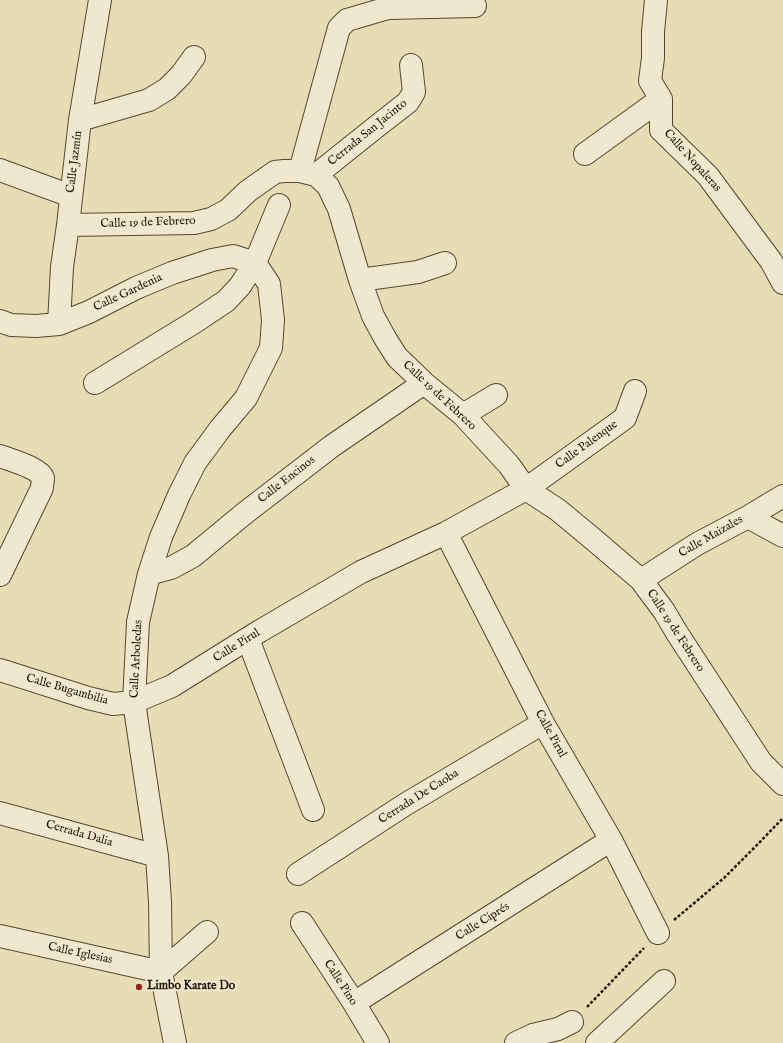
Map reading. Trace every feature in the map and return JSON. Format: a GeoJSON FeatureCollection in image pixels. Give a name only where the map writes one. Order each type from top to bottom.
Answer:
{"type":"FeatureCollection","features":[{"type":"Feature","properties":{"kind":"street","name":"Calle Jazmín"},"geometry":{"type":"LineString","coordinates":[[59,324],[62,267],[80,120],[100,0]]}},
{"type":"Feature","properties":{"kind":"street"},"geometry":{"type":"LineString","coordinates":[[585,154],[661,100],[650,81],[653,58],[653,32],[656,0]]}},
{"type":"Feature","properties":{"kind":"street"},"geometry":{"type":"LineString","coordinates":[[308,173],[340,28],[347,20],[388,8],[475,6]]}},
{"type":"Feature","properties":{"kind":"street"},"geometry":{"type":"LineString","coordinates":[[80,120],[149,100],[167,89],[181,75],[194,57]]}},
{"type":"Feature","properties":{"kind":"street","name":"Cerrada San Jacinto"},"geometry":{"type":"LineString","coordinates":[[308,173],[376,127],[408,102],[414,92],[411,65]]}},
{"type":"Feature","properties":{"kind":"street","name":"Calle Nopaleras"},"geometry":{"type":"LineString","coordinates":[[661,100],[661,130],[708,176],[771,261],[783,283]]}},
{"type":"Feature","properties":{"kind":"street"},"geometry":{"type":"LineString","coordinates":[[0,170],[71,196]]}},
{"type":"Feature","properties":{"kind":"street","name":"Calle 19 de Febrero"},"geometry":{"type":"LineString","coordinates":[[68,225],[194,223],[211,219],[228,210],[248,191],[274,172],[284,170],[308,173],[328,186],[339,209],[360,280],[373,316],[397,357],[424,383],[463,415],[509,465],[526,489],[558,510],[641,580],[664,611],[761,762],[783,784]]}},
{"type":"Feature","properties":{"kind":"street"},"geometry":{"type":"LineString","coordinates":[[95,383],[226,301],[240,286],[255,263],[279,205]]}},
{"type":"Feature","properties":{"kind":"street","name":"Calle Gardenia"},"geometry":{"type":"LineString","coordinates":[[0,321],[11,325],[36,326],[59,324],[89,312],[150,282],[212,260],[233,256],[255,263]]}},
{"type":"Feature","properties":{"kind":"street","name":"Calle Arboledas"},"geometry":{"type":"LineString","coordinates":[[175,1043],[161,972],[160,902],[157,856],[134,702],[138,622],[149,574],[161,537],[179,495],[195,463],[220,429],[246,398],[271,348],[273,320],[269,284],[255,263]]}},
{"type":"Feature","properties":{"kind":"street"},"geometry":{"type":"LineString","coordinates":[[360,280],[418,272],[445,263]]}},
{"type":"Feature","properties":{"kind":"street","name":"Calle Encinos"},"geometry":{"type":"LineString","coordinates":[[149,574],[171,568],[193,556],[245,513],[332,446],[424,383]]}},
{"type":"Feature","properties":{"kind":"street","name":"Calle Palenque"},"geometry":{"type":"LineString","coordinates":[[526,489],[625,418],[635,391]]}},
{"type":"Feature","properties":{"kind":"street"},"geometry":{"type":"LineString","coordinates":[[463,415],[496,395]]}},
{"type":"Feature","properties":{"kind":"street"},"geometry":{"type":"LineString","coordinates":[[0,456],[33,469],[43,478],[42,488],[0,575]]}},
{"type":"Feature","properties":{"kind":"street","name":"Calle Pirul"},"geometry":{"type":"LineString","coordinates":[[134,702],[172,686],[361,572],[446,533],[526,489]]}},
{"type":"Feature","properties":{"kind":"street","name":"Calle Maizales"},"geometry":{"type":"LineString","coordinates":[[641,580],[697,544],[748,517],[783,496]]}},
{"type":"Feature","properties":{"kind":"street"},"geometry":{"type":"LineString","coordinates":[[748,517],[783,536]]}},
{"type":"Feature","properties":{"kind":"street","name":"Calle Pirul"},"geometry":{"type":"LineString","coordinates":[[446,533],[543,723],[612,840],[658,933]]}},
{"type":"Feature","properties":{"kind":"street"},"geometry":{"type":"LineString","coordinates":[[248,639],[313,810]]}},
{"type":"Feature","properties":{"kind":"street","name":"Calle Bugambilia"},"geometry":{"type":"LineString","coordinates":[[0,670],[88,698],[113,704],[134,702]]}},
{"type":"Feature","properties":{"kind":"street","name":"Cerrada De Caoba"},"geometry":{"type":"LineString","coordinates":[[298,874],[406,804],[543,723]]}},
{"type":"Feature","properties":{"kind":"street","name":"Cerrada Dalia"},"geometry":{"type":"LineString","coordinates":[[0,813],[157,856]]}},
{"type":"Feature","properties":{"kind":"street","name":"Calle Ciprés"},"geometry":{"type":"LineString","coordinates":[[354,1003],[612,840]]}},
{"type":"Feature","properties":{"kind":"street","name":"Calle Pino"},"geometry":{"type":"LineString","coordinates":[[302,923],[378,1043]]}},
{"type":"Feature","properties":{"kind":"street"},"geometry":{"type":"LineString","coordinates":[[161,972],[207,932]]}},
{"type":"Feature","properties":{"kind":"street","name":"Calle Iglesias"},"geometry":{"type":"LineString","coordinates":[[0,936],[161,972]]}},
{"type":"Feature","properties":{"kind":"street"},"geometry":{"type":"LineString","coordinates":[[597,1043],[664,981]]}},
{"type":"Feature","properties":{"kind":"street"},"geometry":{"type":"LineString","coordinates":[[516,1043],[533,1035],[558,1030],[572,1022]]}},
{"type":"Feature","properties":{"kind":"place","name":"Limbo Karate Do"},"geometry":{"type":"Point","coordinates":[139,987]}}]}
